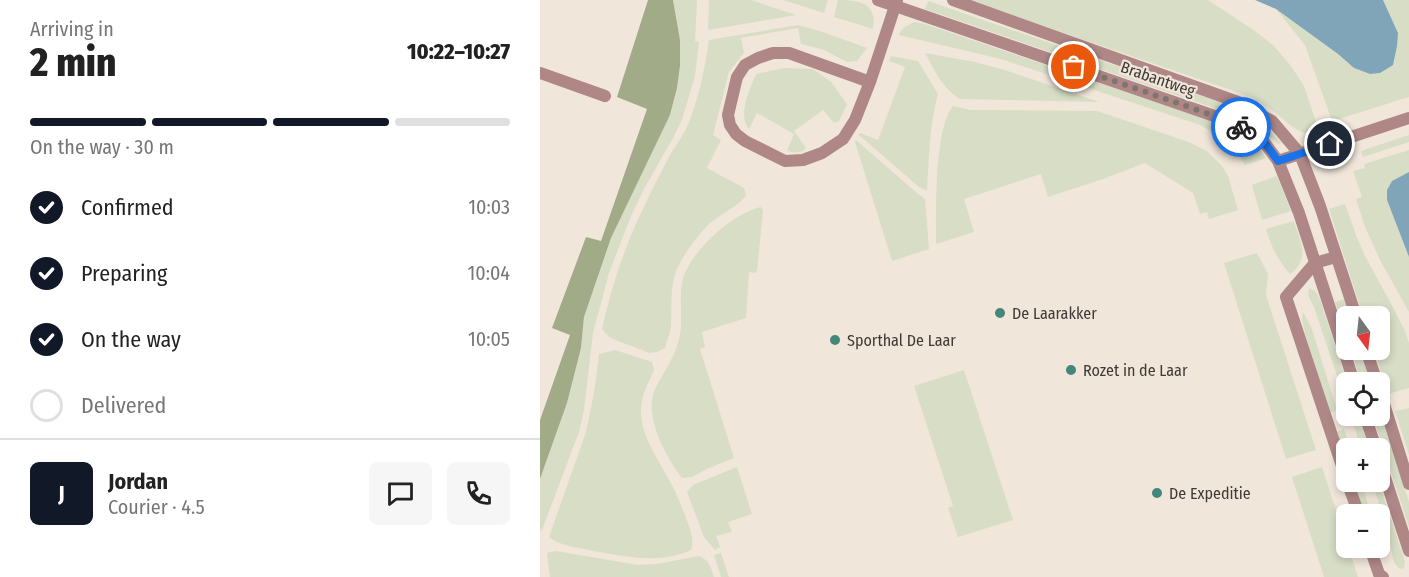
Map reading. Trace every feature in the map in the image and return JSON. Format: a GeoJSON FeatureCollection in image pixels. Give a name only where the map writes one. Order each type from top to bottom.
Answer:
{"type":"FeatureCollection","features":[{"type":"Feature","properties":{"kind":"street","name":"Brabantweg"},"geometry":{"type":"LineString","coordinates":[[878,0],[896,3],[1229,121],[1259,135],[1278,161],[1299,213],[1351,372]]}},
{"type":"Feature","properties":{"kind":"street","name":"Brabantweg"},"geometry":{"type":"LineString","coordinates":[[953,0],[1238,102],[1272,121],[1300,154],[1320,206],[1353,306]]}},
{"type":"Feature","properties":{"kind":"street"},"geometry":{"type":"LineString","coordinates":[[870,82],[789,53],[774,53],[745,65],[737,77],[728,115],[730,125],[745,141],[785,161],[803,160],[822,153],[843,139],[855,120],[870,82],[896,3]]}},
{"type":"Feature","properties":{"kind":"street"},"geometry":{"type":"LineString","coordinates":[[540,73],[605,96]]}},
{"type":"Feature","properties":{"kind":"street"},"geometry":{"type":"LineString","coordinates":[[1278,161],[1409,118]]}},
{"type":"Feature","properties":{"kind":"street"},"geometry":{"type":"LineString","coordinates":[[1336,257],[1315,263],[1286,297],[1336,448]]}},
{"type":"Feature","properties":{"kind":"street"},"geometry":{"type":"LineString","coordinates":[[1390,423],[1409,484]]}},
{"type":"Feature","properties":{"kind":"street"},"geometry":{"type":"LineString","coordinates":[[1390,492],[1409,551]]}},
{"type":"Feature","properties":{"kind":"street"},"geometry":{"type":"LineString","coordinates":[[1373,558],[1379,574],[1383,577]]}},
{"type":"Feature","properties":{"kind":"green space"},"geometry":{"type":"Polygon","coordinates":[[[648,0],[673,0],[680,40],[677,88],[670,115],[611,238],[584,317],[581,348],[567,403],[540,479],[540,420],[570,335],[552,328],[586,237],[601,241],[647,109],[617,97],[648,0]]]}},
{"type":"Feature","properties":{"kind":"green space"},"geometry":{"type":"Polygon","coordinates":[[[673,0],[697,0],[695,41],[699,42],[695,76],[682,120],[631,216],[609,273],[593,333],[584,410],[579,432],[540,532],[540,479],[567,403],[581,348],[584,317],[611,238],[670,115],[677,88],[680,40],[673,0]]]}},
{"type":"Feature","properties":{"kind":"green space"},"geometry":{"type":"Polygon","coordinates":[[[709,0],[751,0],[796,15],[708,30],[709,0]]]}},
{"type":"Feature","properties":{"kind":"green space"},"geometry":{"type":"Polygon","coordinates":[[[783,0],[828,0],[824,13],[783,0]]]}},
{"type":"Feature","properties":{"kind":"green space"},"geometry":{"type":"Polygon","coordinates":[[[838,0],[860,2],[869,8],[874,20],[873,29],[834,17],[838,0]]]}},
{"type":"Feature","properties":{"kind":"green space"},"geometry":{"type":"Polygon","coordinates":[[[968,0],[1208,0],[1274,46],[1291,66],[1304,86],[1320,134],[1299,131],[1251,97],[968,0]]]}},
{"type":"Feature","properties":{"kind":"green space"},"geometry":{"type":"Polygon","coordinates":[[[1383,0],[1409,0],[1409,97],[1332,121],[1305,45],[1276,9],[1354,68],[1370,74],[1380,73],[1398,33],[1383,0]]]}},
{"type":"Feature","properties":{"kind":"green space"},"geometry":{"type":"Polygon","coordinates":[[[928,1],[1223,103],[1258,122],[1281,143],[1278,144],[1251,124],[1220,110],[925,9],[928,1]]]}},
{"type":"Feature","properties":{"kind":"green space"},"geometry":{"type":"Polygon","coordinates":[[[914,22],[1220,124],[1252,142],[1266,158],[1245,165],[1226,142],[1200,125],[1001,59],[899,35],[903,28],[914,22]]]}},
{"type":"Feature","properties":{"kind":"green space"},"geometry":{"type":"Polygon","coordinates":[[[798,25],[867,48],[857,61],[847,62],[824,50],[801,44],[798,28],[741,38],[744,53],[729,72],[713,135],[721,140],[707,168],[744,188],[746,195],[706,227],[680,262],[673,280],[671,326],[665,348],[650,353],[609,337],[602,329],[629,239],[671,153],[691,118],[709,40],[798,25]]]}},
{"type":"Feature","properties":{"kind":"green space"},"geometry":{"type":"Polygon","coordinates":[[[925,53],[1005,70],[1099,102],[960,99],[944,84],[925,53]]]}},
{"type":"Feature","properties":{"kind":"green space"},"geometry":{"type":"Polygon","coordinates":[[[891,56],[918,61],[938,94],[931,130],[927,191],[919,187],[859,135],[860,133],[878,140],[905,67],[889,61],[891,56]]]}},
{"type":"Feature","properties":{"kind":"green space"},"geometry":{"type":"Polygon","coordinates":[[[784,68],[813,69],[831,82],[847,104],[839,121],[834,123],[823,110],[794,131],[806,148],[795,153],[787,151],[794,134],[757,113],[749,129],[744,117],[748,94],[756,74],[784,68]]]}},
{"type":"Feature","properties":{"kind":"green space"},"geometry":{"type":"Polygon","coordinates":[[[953,106],[971,110],[1097,111],[1186,141],[1207,151],[1222,166],[1228,176],[1238,210],[1209,219],[1207,212],[1200,214],[1193,193],[1145,163],[1048,197],[1041,174],[964,199],[974,232],[936,244],[939,151],[942,132],[953,106]]]}},
{"type":"Feature","properties":{"kind":"green space"},"geometry":{"type":"Polygon","coordinates":[[[1409,135],[1409,142],[1363,157],[1361,151],[1409,135]]]}},
{"type":"Feature","properties":{"kind":"green space"},"geometry":{"type":"Polygon","coordinates":[[[856,140],[925,199],[929,249],[892,261],[856,140]]]}},
{"type":"Feature","properties":{"kind":"green space"},"geometry":{"type":"Polygon","coordinates":[[[1409,150],[1409,172],[1392,181],[1387,190],[1387,200],[1409,257],[1409,312],[1381,262],[1365,227],[1356,199],[1362,197],[1353,171],[1365,168],[1364,164],[1409,150]]]}},
{"type":"Feature","properties":{"kind":"green space"},"geometry":{"type":"Polygon","coordinates":[[[1276,176],[1291,211],[1262,220],[1252,185],[1276,176]]]}},
{"type":"Feature","properties":{"kind":"green space"},"geometry":{"type":"Polygon","coordinates":[[[1345,204],[1365,256],[1404,329],[1409,343],[1409,388],[1390,393],[1390,372],[1381,372],[1377,360],[1390,360],[1390,306],[1360,306],[1329,209],[1345,204]]]}},
{"type":"Feature","properties":{"kind":"green space"},"geometry":{"type":"Polygon","coordinates":[[[761,207],[763,211],[757,271],[749,272],[746,318],[702,332],[705,347],[700,349],[734,458],[692,477],[682,478],[669,459],[658,435],[652,411],[652,399],[672,359],[679,339],[683,277],[697,254],[716,233],[739,216],[761,207]]]}},
{"type":"Feature","properties":{"kind":"green space"},"geometry":{"type":"Polygon","coordinates":[[[1294,221],[1301,243],[1302,256],[1290,274],[1275,253],[1266,229],[1294,221]]]}},
{"type":"Feature","properties":{"kind":"green space"},"geometry":{"type":"Polygon","coordinates":[[[1257,253],[1268,274],[1266,295],[1316,450],[1286,459],[1224,263],[1257,253]]]}},
{"type":"Feature","properties":{"kind":"green space"},"geometry":{"type":"Polygon","coordinates":[[[1309,288],[1315,291],[1320,299],[1336,349],[1336,360],[1340,360],[1343,372],[1336,373],[1308,295],[1309,288]]]}},
{"type":"Feature","properties":{"kind":"green space"},"geometry":{"type":"Polygon","coordinates":[[[1344,299],[1346,306],[1336,306],[1335,302],[1344,299]]]}},
{"type":"Feature","properties":{"kind":"green space"},"geometry":{"type":"Polygon","coordinates":[[[1303,312],[1312,329],[1336,407],[1336,410],[1330,413],[1306,337],[1302,320],[1303,312]]]}},
{"type":"Feature","properties":{"kind":"green space"},"geometry":{"type":"Polygon","coordinates":[[[615,350],[652,362],[654,370],[642,399],[642,420],[648,440],[675,492],[691,532],[691,550],[679,555],[653,558],[627,557],[568,546],[549,537],[586,432],[599,354],[615,350]]]}},
{"type":"Feature","properties":{"kind":"green space"},"geometry":{"type":"Polygon","coordinates":[[[1354,360],[1363,360],[1367,372],[1358,372],[1354,360]]]}},
{"type":"Feature","properties":{"kind":"green space"},"geometry":{"type":"Polygon","coordinates":[[[964,370],[1013,520],[958,537],[948,508],[953,506],[914,386],[964,370]]]}},
{"type":"Feature","properties":{"kind":"green space"},"geometry":{"type":"Polygon","coordinates":[[[1409,408],[1409,455],[1395,411],[1409,408]]]}},
{"type":"Feature","properties":{"kind":"green space"},"geometry":{"type":"Polygon","coordinates":[[[1354,426],[1362,426],[1366,438],[1358,438],[1354,426]]]}},
{"type":"Feature","properties":{"kind":"green space"},"geometry":{"type":"Polygon","coordinates":[[[1376,426],[1385,426],[1388,438],[1380,438],[1376,426]]]}},
{"type":"Feature","properties":{"kind":"green space"},"geometry":{"type":"Polygon","coordinates":[[[1344,429],[1347,438],[1339,438],[1337,432],[1344,429]]]}},
{"type":"Feature","properties":{"kind":"green space"},"geometry":{"type":"Polygon","coordinates":[[[1390,443],[1409,502],[1409,527],[1390,469],[1390,443]]]}},
{"type":"Feature","properties":{"kind":"green space"},"geometry":{"type":"Polygon","coordinates":[[[737,467],[752,514],[728,522],[732,532],[716,536],[720,547],[715,550],[704,537],[687,492],[693,485],[737,467]]]}},
{"type":"Feature","properties":{"kind":"green space"},"geometry":{"type":"Polygon","coordinates":[[[1322,467],[1336,510],[1336,558],[1352,558],[1358,577],[1324,577],[1292,477],[1322,467]]]}},
{"type":"Feature","properties":{"kind":"green space"},"geometry":{"type":"Polygon","coordinates":[[[1356,492],[1364,492],[1368,504],[1361,504],[1356,492]]]}},
{"type":"Feature","properties":{"kind":"green space"},"geometry":{"type":"Polygon","coordinates":[[[1375,492],[1382,492],[1386,504],[1379,504],[1375,492]]]}},
{"type":"Feature","properties":{"kind":"green space"},"geometry":{"type":"Polygon","coordinates":[[[1390,516],[1405,562],[1404,568],[1399,568],[1394,563],[1390,544],[1390,516]]]}},
{"type":"Feature","properties":{"kind":"green space"},"geometry":{"type":"Polygon","coordinates":[[[556,551],[638,565],[699,556],[709,564],[714,577],[550,577],[547,554],[556,551]]]}},
{"type":"Feature","properties":{"kind":"green space"},"geometry":{"type":"Polygon","coordinates":[[[721,553],[729,577],[721,577],[714,555],[721,553]]]}},
{"type":"Feature","properties":{"kind":"water"},"geometry":{"type":"Polygon","coordinates":[[[1255,0],[1383,0],[1398,33],[1393,65],[1380,73],[1370,74],[1354,68],[1276,9],[1255,0]]]}},
{"type":"Feature","properties":{"kind":"water"},"geometry":{"type":"Polygon","coordinates":[[[1409,172],[1409,257],[1387,200],[1387,190],[1392,181],[1409,172]]]}},
{"type":"Feature","properties":{"kind":"way so far"},"geometry":{"type":"LineString","coordinates":[[1074,67],[1241,127]]}},
{"type":"Feature","properties":{"kind":"place","name":"De Laarakker"},"geometry":{"type":"Point","coordinates":[1000,313]}},
{"type":"Feature","properties":{"kind":"place","name":"Sporthal De Laar"},"geometry":{"type":"Point","coordinates":[835,340]}},
{"type":"Feature","properties":{"kind":"place","name":"Rozet in de Laar"},"geometry":{"type":"Point","coordinates":[1071,370]}},
{"type":"Feature","properties":{"kind":"place","name":"De Expeditie"},"geometry":{"type":"Point","coordinates":[1157,493]}},
{"type":"Feature","properties":{"kind":"route"},"geometry":{"type":"LineString","coordinates":[[1241,127],[1259,135],[1278,161],[1330,144]]}}]}
